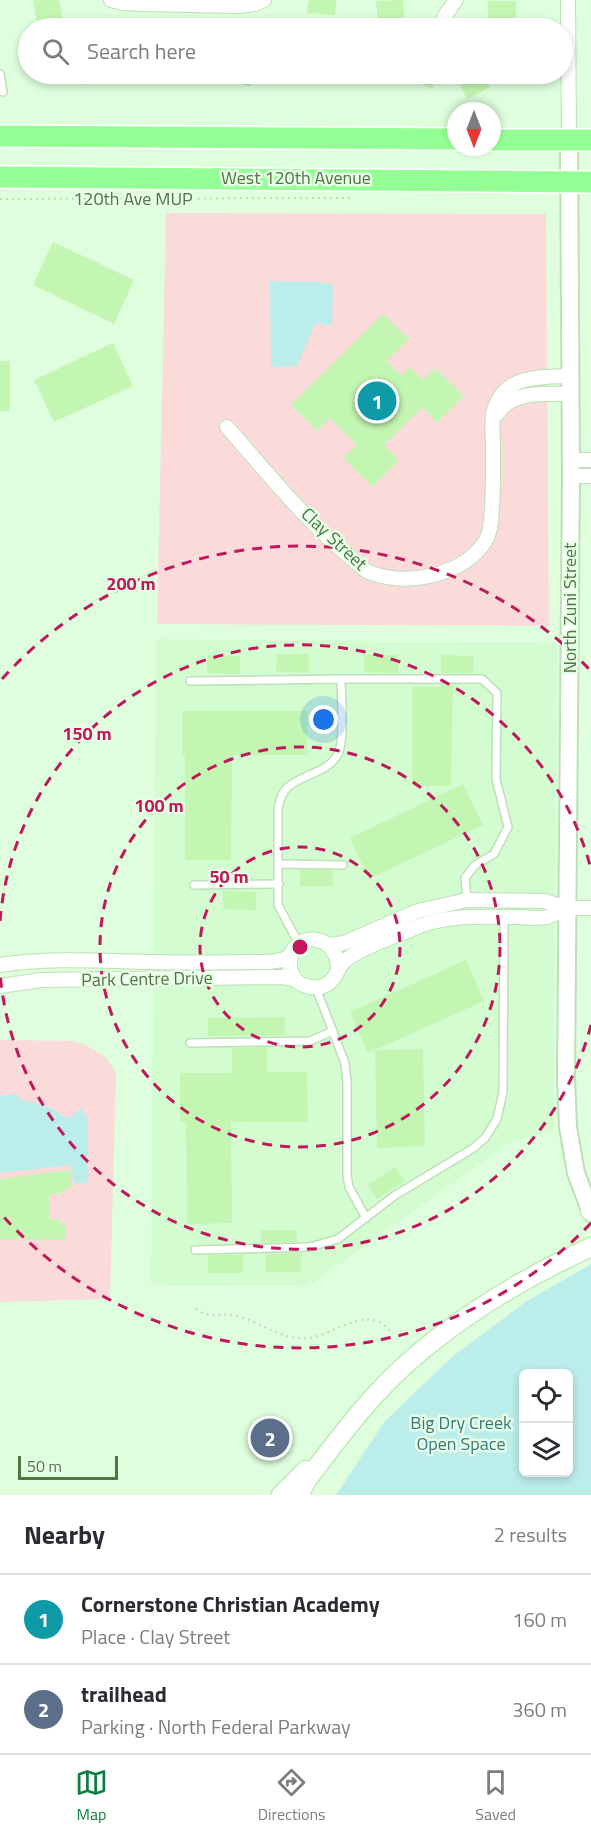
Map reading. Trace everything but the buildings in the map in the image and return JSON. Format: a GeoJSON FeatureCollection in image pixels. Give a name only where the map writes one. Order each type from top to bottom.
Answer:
{"type":"FeatureCollection","features":[{"type":"Feature","properties":{"kind":"main road"},"geometry":{"type":"LineString","coordinates":[[0,136],[447,140]]}},
{"type":"Feature","properties":{"kind":"main road"},"geometry":{"type":"LineString","coordinates":[[0,147],[64,137]]}},
{"type":"Feature","properties":{"kind":"main road"},"geometry":{"type":"LineString","coordinates":[[501,140],[591,140]]}},
{"type":"Feature","properties":{"kind":"main road","name":"West 120th Avenue"},"geometry":{"type":"LineString","coordinates":[[0,177],[591,182]]}},
{"type":"Feature","properties":{"kind":"main road"},"geometry":{"type":"LineString","coordinates":[[299,1495],[306,1480],[376,1394],[430,1344],[508,1290],[554,1264],[591,1247]]}},
{"type":"Feature","properties":{"kind":"main road"},"geometry":{"type":"LineString","coordinates":[[281,1495],[339,1438]]}},
{"type":"Feature","properties":{"kind":"street"},"geometry":{"type":"LineString","coordinates":[[111,0],[143,4],[238,6],[255,4],[264,0]]}},
{"type":"Feature","properties":{"kind":"street"},"geometry":{"type":"LineString","coordinates":[[444,17],[456,0]]}},
{"type":"Feature","properties":{"kind":"street","name":"North Zuni Street"},"geometry":{"type":"LineString","coordinates":[[568,0],[568,18]]}},
{"type":"Feature","properties":{"kind":"street","name":"North Zuni Street"},"geometry":{"type":"LineString","coordinates":[[569,84],[572,468],[566,1079],[568,1127],[576,1173],[591,1212]]}},
{"type":"Feature","properties":{"kind":"street","name":"Clay Street"},"geometry":{"type":"LineString","coordinates":[[227,428],[339,548],[369,572],[394,578],[420,578],[438,575],[469,559],[482,546],[490,531],[493,421],[496,404],[502,393],[512,385],[534,378],[571,376]]}},
{"type":"Feature","properties":{"kind":"street"},"geometry":{"type":"LineString","coordinates":[[493,421],[498,411],[513,399],[539,394],[571,394]]}},
{"type":"Feature","properties":{"kind":"street"},"geometry":{"type":"LineString","coordinates":[[572,468],[591,460]]}},
{"type":"Feature","properties":{"kind":"street"},"geometry":{"type":"LineString","coordinates":[[572,468],[591,476]]}},
{"type":"Feature","properties":{"kind":"street"},"geometry":{"type":"LineString","coordinates":[[330,945],[344,943],[418,911],[467,900],[544,901],[568,908],[591,908]]}},
{"type":"Feature","properties":{"kind":"street"},"geometry":{"type":"LineString","coordinates":[[338,967],[351,956],[417,927],[438,921],[466,916],[547,917],[568,908]]}},
{"type":"Feature","properties":{"kind":"street"},"geometry":{"type":"LineString","coordinates":[[315,939],[330,945],[338,959],[338,967],[336,975],[330,981],[316,988],[301,984],[295,979],[291,972],[290,956],[300,944],[315,939]]}},
{"type":"Feature","properties":{"kind":"street","name":"Park Centre Drive"},"geometry":{"type":"LineString","coordinates":[[0,965],[75,960],[269,963],[290,956]]}},
{"type":"Feature","properties":{"kind":"street","name":"Park Centre Drive"},"geometry":{"type":"LineString","coordinates":[[0,986],[41,980],[270,977],[295,979]]}},
{"type":"Feature","properties":{"kind":"lane"},"geometry":{"type":"LineString","coordinates":[[0,74],[3,92]]}},
{"type":"Feature","properties":{"kind":"lane"},"geometry":{"type":"LineString","coordinates":[[300,944],[278,905],[278,809],[281,796],[288,787],[331,763],[339,753],[341,679]]}},
{"type":"Feature","properties":{"kind":"lane"},"geometry":{"type":"LineString","coordinates":[[190,681],[482,679],[497,693],[496,779],[508,827],[494,854],[475,865],[465,878],[467,900]]}},
{"type":"Feature","properties":{"kind":"lane"},"geometry":{"type":"LineString","coordinates":[[279,864],[342,865]]}},
{"type":"Feature","properties":{"kind":"lane"},"geometry":{"type":"LineString","coordinates":[[194,885],[279,884]]}},
{"type":"Feature","properties":{"kind":"lane"},"geometry":{"type":"LineString","coordinates":[[195,1250],[310,1247],[338,1239],[394,1196],[472,1149],[485,1138],[497,1119],[503,1092],[504,917]]}},
{"type":"Feature","properties":{"kind":"lane"},"geometry":{"type":"LineString","coordinates":[[316,988],[345,1063],[347,1175],[349,1188],[366,1218]]}},
{"type":"Feature","properties":{"kind":"lane"},"geometry":{"type":"LineString","coordinates":[[190,1044],[310,1041],[333,1031]]}},
{"type":"Feature","properties":{"kind":"path","name":"120th Ave MUP"},"geometry":{"type":"LineString","coordinates":[[0,199],[354,198]]}},
{"type":"Feature","properties":{"kind":"path"},"geometry":{"type":"LineString","coordinates":[[196,1309],[205,1316],[229,1315],[248,1319],[267,1330],[288,1336],[309,1338],[369,1318],[381,1322],[393,1334]]}},
{"type":"Feature","properties":{"kind":"shaded area"},"geometry":{"type":"Polygon","coordinates":[[[166,213],[546,214],[549,626],[157,624],[166,213]]]}},
{"type":"Feature","properties":{"kind":"shaded area"},"geometry":{"type":"Polygon","coordinates":[[[156,639],[557,643],[553,1131],[512,1141],[307,1287],[151,1285],[156,639]]]}},
{"type":"Feature","properties":{"kind":"shaded area"},"geometry":{"type":"Polygon","coordinates":[[[0,1040],[73,1041],[86,1045],[105,1057],[116,1072],[110,1299],[0,1302],[0,1040]]]}},
{"type":"Feature","properties":{"kind":"green space"},"geometry":{"type":"Polygon","coordinates":[[[270,281],[321,282],[333,285],[332,325],[315,324],[297,366],[271,367],[270,281]]]}},
{"type":"Feature","properties":{"kind":"green space"},"geometry":{"type":"Polygon","coordinates":[[[19,1095],[20,1100],[45,1106],[68,1119],[81,1108],[88,1120],[88,1183],[74,1183],[70,1165],[0,1173],[0,1096],[19,1095]]]}},
{"type":"Feature","properties":{"kind":"green space","name":"Big Dry Creek Open Space"},"geometry":{"type":"Polygon","coordinates":[[[591,1264],[591,1495],[336,1495],[385,1421],[453,1356],[527,1301],[591,1264]]]}},
{"type":"Feature","properties":{"kind":"place","name":"Cornerstone Christian Academy"},"geometry":{"type":"Point","coordinates":[377,401]}},
{"type":"Feature","properties":{"kind":"place","name":"trailhead"},"geometry":{"type":"Point","coordinates":[270,1438]}}]}
